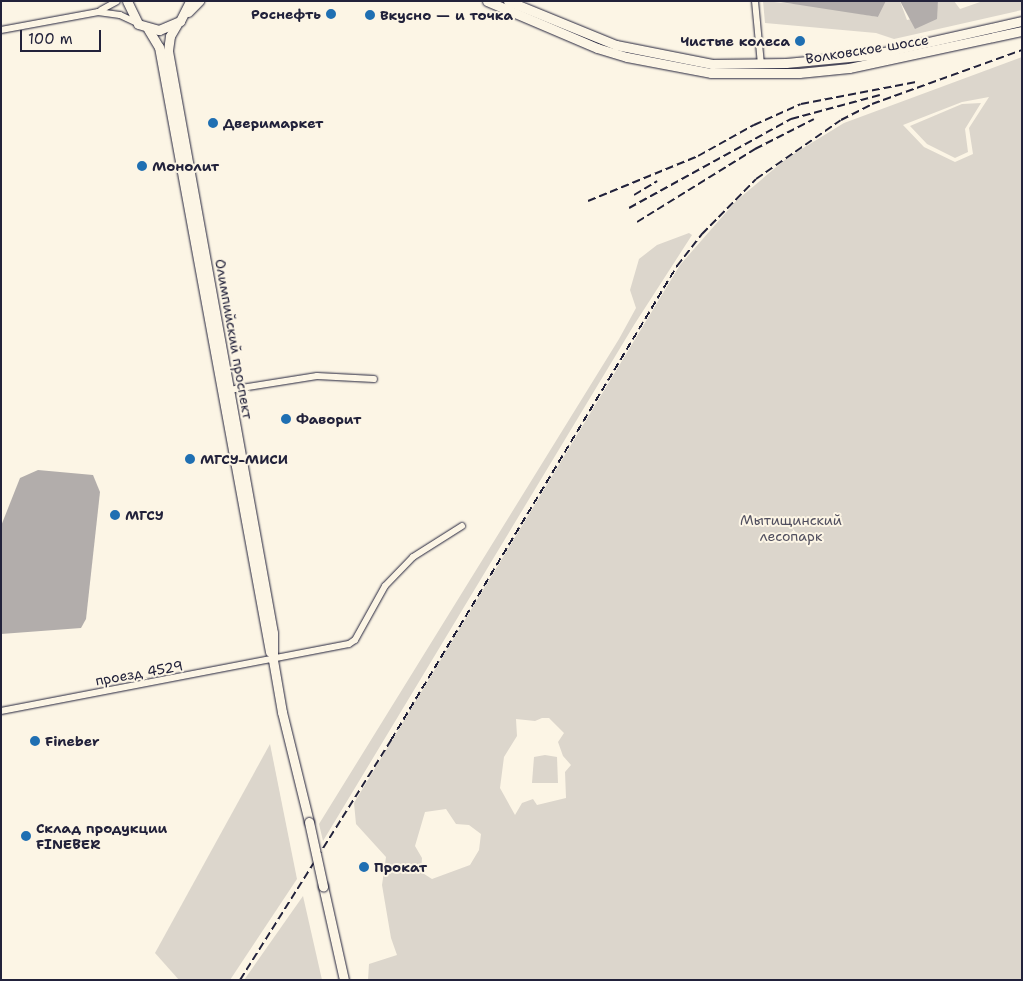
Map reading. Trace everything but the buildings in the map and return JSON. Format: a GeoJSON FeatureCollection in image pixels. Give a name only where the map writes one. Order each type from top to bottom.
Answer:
{"type":"FeatureCollection","features":[{"type":"Feature","properties":{"kind":"main road"},"geometry":{"type":"LineString","coordinates":[[127,1],[138,24],[148,29],[163,29],[177,24],[199,1]]}},
{"type":"Feature","properties":{"kind":"main road"},"geometry":{"type":"LineString","coordinates":[[187,14],[190,1]]}},
{"type":"Feature","properties":{"kind":"main road","name":"Волковское шоссе"},"geometry":{"type":"LineString","coordinates":[[486,1],[626,57],[673,67],[732,74],[799,73],[849,68],[1022,31]]}},
{"type":"Feature","properties":{"kind":"main road","name":"Волковское шоссе"},"geometry":{"type":"LineString","coordinates":[[508,1],[581,33],[634,50],[712,64],[761,64],[888,52],[1022,21]]}},
{"type":"Feature","properties":{"kind":"main road","name":"Олимпийский проспект"},"geometry":{"type":"LineString","coordinates":[[177,24],[170,36],[168,51],[273,633],[273,660]]}},
{"type":"Feature","properties":{"kind":"main road","name":"Олимпийский проспект"},"geometry":{"type":"LineString","coordinates":[[148,29],[159,47],[266,639],[273,660],[288,739],[344,980]]}},
{"type":"Feature","properties":{"kind":"street"},"geometry":{"type":"LineString","coordinates":[[98,12],[117,1]]}},
{"type":"Feature","properties":{"kind":"street"},"geometry":{"type":"LineString","coordinates":[[755,1],[761,64]]}},
{"type":"Feature","properties":{"kind":"street"},"geometry":{"type":"LineString","coordinates":[[1,30],[98,12],[120,15],[138,24]]}},
{"type":"Feature","properties":{"kind":"street"},"geometry":{"type":"LineString","coordinates":[[229,390],[317,376],[374,379]]}},
{"type":"Feature","properties":{"kind":"street","name":"проезд 4529"},"geometry":{"type":"LineString","coordinates":[[5,711],[273,660],[356,640],[385,586],[413,557],[462,526]]}},
{"type":"Feature","properties":{"kind":"green space"},"geometry":{"type":"Polygon","coordinates":[[[763,1],[818,6],[878,17],[886,1],[900,1],[907,20],[936,14],[938,1],[954,1],[960,9],[983,1],[1022,1],[1022,10],[894,39],[876,33],[765,23],[763,1]]]}},
{"type":"Feature","properties":{"kind":"green space","name":"Мытищинский лесопарк"},"geometry":{"type":"Polygon","coordinates":[[[1022,57],[1022,980],[368,980],[369,964],[397,955],[391,938],[382,885],[386,857],[356,824],[354,803],[680,265],[736,201],[787,158],[844,123],[1022,57]],[[989,97],[962,102],[903,125],[924,147],[955,162],[973,154],[969,128],[989,97]],[[549,718],[535,721],[516,719],[517,736],[504,757],[500,788],[515,815],[522,803],[533,799],[537,805],[566,798],[565,772],[571,765],[563,756],[558,742],[564,733],[549,718]],[[446,809],[425,812],[415,846],[422,858],[421,872],[432,879],[470,865],[479,850],[481,834],[469,825],[456,824],[446,809]]]}},
{"type":"Feature","properties":{"kind":"green space"},"geometry":{"type":"Polygon","coordinates":[[[981,103],[965,129],[968,152],[955,158],[927,144],[910,126],[962,104],[981,103]]]}},
{"type":"Feature","properties":{"kind":"green space"},"geometry":{"type":"Polygon","coordinates":[[[689,233],[692,235],[634,325],[323,841],[319,824],[619,339],[636,308],[630,290],[639,259],[657,245],[689,233]]]}},
{"type":"Feature","properties":{"kind":"green space"},"geometry":{"type":"Polygon","coordinates":[[[270,744],[297,879],[230,980],[179,980],[155,953],[270,744]]]}},
{"type":"Feature","properties":{"kind":"green space"},"geometry":{"type":"Polygon","coordinates":[[[545,755],[557,757],[558,783],[532,783],[534,757],[545,755]]]}},
{"type":"Feature","properties":{"kind":"green space"},"geometry":{"type":"Polygon","coordinates":[[[303,896],[322,980],[244,980],[303,896]]]}},
{"type":"Feature","properties":{"kind":"shaded area"},"geometry":{"type":"Polygon","coordinates":[[[774,1],[886,1],[878,17],[774,1]]]}},
{"type":"Feature","properties":{"kind":"shaded area"},"geometry":{"type":"Polygon","coordinates":[[[900,1],[938,1],[937,19],[915,29],[900,1]]]}},
{"type":"Feature","properties":{"kind":"shaded area"},"geometry":{"type":"Polygon","coordinates":[[[38,470],[93,475],[100,492],[86,619],[81,628],[1,634],[1,526],[20,478],[38,470]]]}},
{"type":"Feature","properties":{"kind":"railway"},"geometry":{"type":"LineString","coordinates":[[240,980],[391,740],[677,266],[702,234],[756,179],[841,120],[872,104],[1022,50]]}},
{"type":"Feature","properties":{"kind":"railway"},"geometry":{"type":"LineString","coordinates":[[588,201],[698,156],[754,125],[801,104],[916,82]]}},
{"type":"Feature","properties":{"kind":"railway"},"geometry":{"type":"LineString","coordinates":[[629,208],[791,119],[880,95]]}},
{"type":"Feature","properties":{"kind":"railway"},"geometry":{"type":"LineString","coordinates":[[637,222],[755,149],[814,119]]}},
{"type":"Feature","properties":{"kind":"railway"},"geometry":{"type":"LineString","coordinates":[[634,195],[657,181]]}},
{"type":"Feature","properties":{"kind":"place","name":"Роснефть"},"geometry":{"type":"Point","coordinates":[331,14]}},
{"type":"Feature","properties":{"kind":"place","name":"Вкусно — и точка"},"geometry":{"type":"Point","coordinates":[370,15]}},
{"type":"Feature","properties":{"kind":"place","name":"Чистые колеса"},"geometry":{"type":"Point","coordinates":[800,41]}},
{"type":"Feature","properties":{"kind":"place","name":"Дверимаркет"},"geometry":{"type":"Point","coordinates":[213,123]}},
{"type":"Feature","properties":{"kind":"place","name":"Монолит"},"geometry":{"type":"Point","coordinates":[142,166]}},
{"type":"Feature","properties":{"kind":"place","name":"Фаворит"},"geometry":{"type":"Point","coordinates":[286,419]}},
{"type":"Feature","properties":{"kind":"place","name":"МГСУ-МИСИ"},"geometry":{"type":"Point","coordinates":[190,459]}},
{"type":"Feature","properties":{"kind":"place","name":"МГСУ"},"geometry":{"type":"Point","coordinates":[115,515]}},
{"type":"Feature","properties":{"kind":"place","name":"Fineber"},"geometry":{"type":"Point","coordinates":[35,741]}},
{"type":"Feature","properties":{"kind":"place","name":"Склад продукции FINEBER"},"geometry":{"type":"Point","coordinates":[26,836]}},
{"type":"Feature","properties":{"kind":"place","name":"Прокат"},"geometry":{"type":"Point","coordinates":[364,867]}}]}
